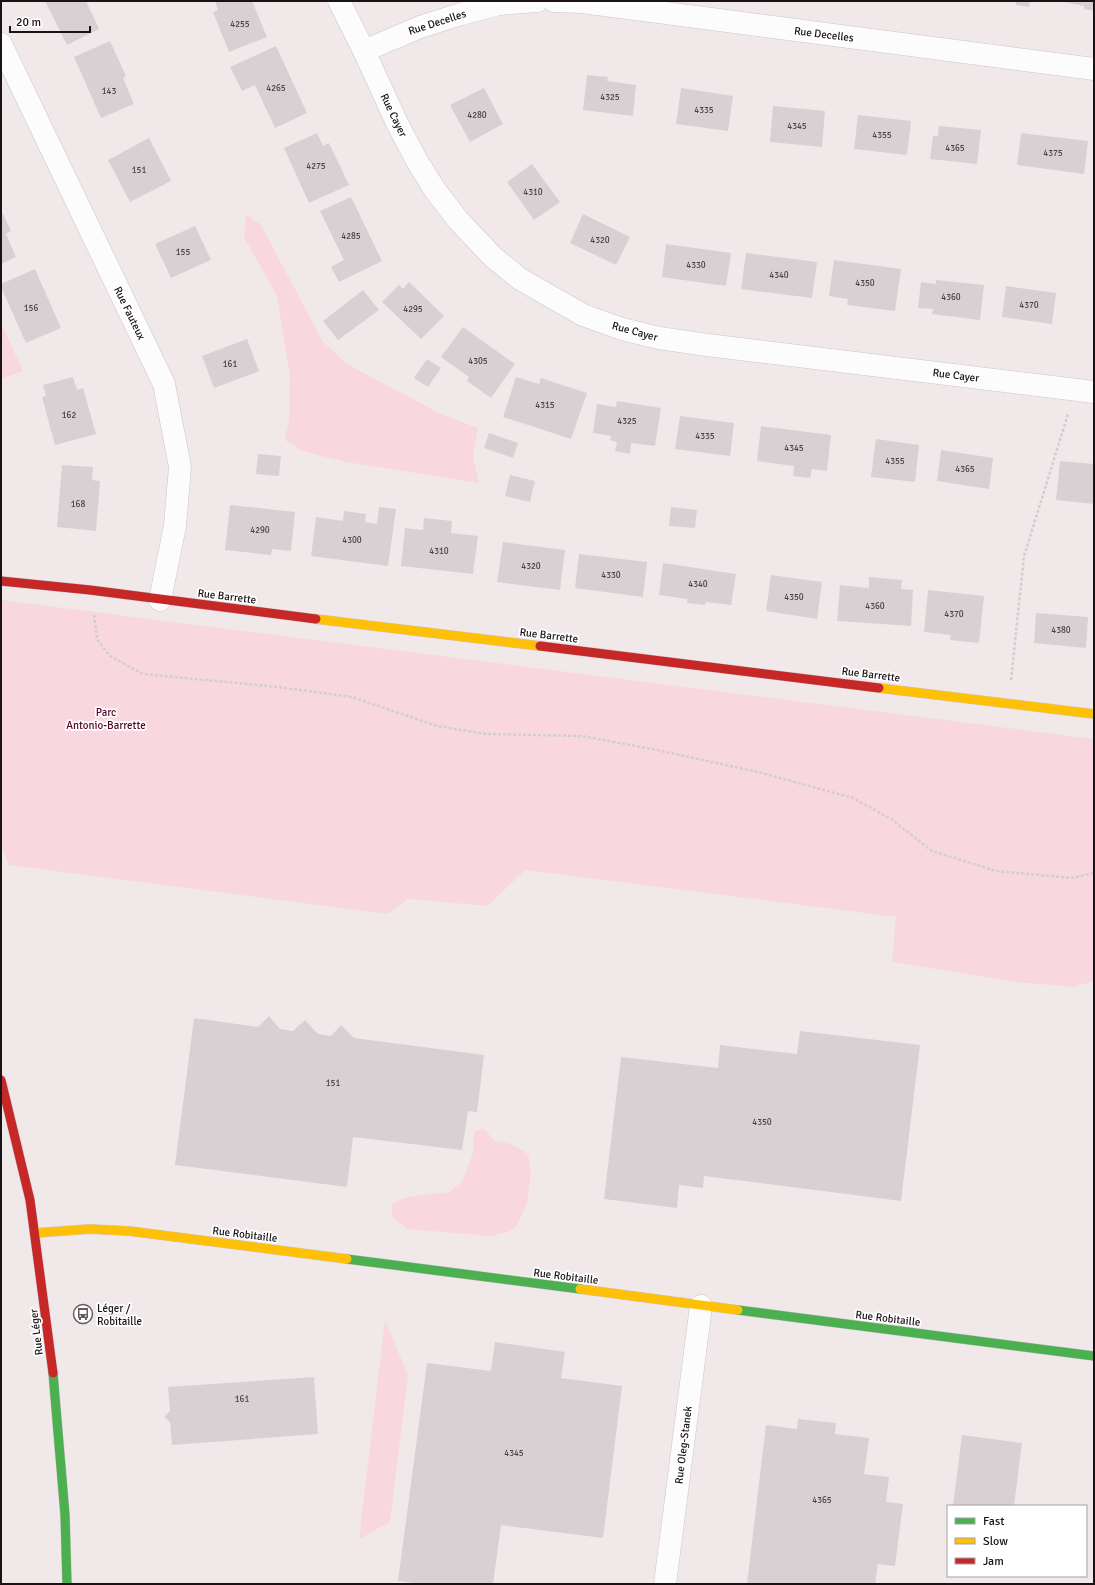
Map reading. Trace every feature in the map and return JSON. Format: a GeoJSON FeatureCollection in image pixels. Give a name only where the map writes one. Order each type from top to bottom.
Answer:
{"type":"FeatureCollection","features":[{"type":"Feature","properties":{"kind":"street","name":"Rue Cayer"},"geometry":{"type":"LineString","coordinates":[[339,1],[397,123],[417,161],[435,190],[458,220],[493,257],[520,279],[583,315],[622,329],[659,338],[1085,391]]}},
{"type":"Feature","properties":{"kind":"street","name":"Rue Decelles"},"geometry":{"type":"LineString","coordinates":[[364,51],[420,27],[461,14],[499,4],[537,1]]}},
{"type":"Feature","properties":{"kind":"street","name":"Rue Decelles"},"geometry":{"type":"LineString","coordinates":[[554,1],[582,2],[1094,69]]}},
{"type":"Feature","properties":{"kind":"street","name":"Rue Fauteux"},"geometry":{"type":"LineString","coordinates":[[1,44],[164,384],[180,467],[175,526],[160,600]]}},
{"type":"Feature","properties":{"kind":"street","name":"Rue Barrette"},"geometry":{"type":"LineString","coordinates":[[1,581],[90,590],[160,600],[1008,702],[1094,714]]}},
{"type":"Feature","properties":{"kind":"street","name":"Rue Léger"},"geometry":{"type":"LineString","coordinates":[[1,1080],[30,1200],[35,1233],[54,1384],[65,1515],[67,1584]]}},
{"type":"Feature","properties":{"kind":"street","name":"Rue Robitaille"},"geometry":{"type":"LineString","coordinates":[[35,1233],[90,1229],[129,1231],[1094,1356]]}},
{"type":"Feature","properties":{"kind":"street","name":"Rue Oleg-Stanek"},"geometry":{"type":"LineString","coordinates":[[665,1584],[701,1306]]}},
{"type":"Feature","properties":{"kind":"path"},"geometry":{"type":"LineString","coordinates":[[1008,702],[1024,556],[1085,391]]}},
{"type":"Feature","properties":{"kind":"path"},"geometry":{"type":"LineString","coordinates":[[90,590],[97,639],[110,656],[143,674],[278,687],[352,697],[437,726],[486,734],[582,736],[652,749],[758,772],[853,798],[891,819],[932,851],[996,871],[1072,878],[1094,873]]}},
{"type":"Feature","properties":{"kind":"green space"},"geometry":{"type":"Polygon","coordinates":[[[246,215],[261,225],[323,342],[347,364],[441,414],[478,428],[473,457],[479,483],[346,462],[302,451],[285,440],[289,421],[290,376],[277,296],[244,237],[246,215]]]}},
{"type":"Feature","properties":{"kind":"green space"},"geometry":{"type":"Polygon","coordinates":[[[1,323],[23,371],[1,379],[1,323]]]}},
{"type":"Feature","properties":{"kind":"green space","name":"Parc Antonio-Barrette"},"geometry":{"type":"Polygon","coordinates":[[[1,600],[1094,739],[1094,981],[1073,987],[1016,982],[892,962],[896,917],[525,870],[488,906],[408,899],[388,914],[9,865],[1,845],[1,600]]]}},
{"type":"Feature","properties":{"kind":"green space"},"geometry":{"type":"Polygon","coordinates":[[[483,1128],[495,1141],[511,1144],[528,1154],[531,1172],[527,1203],[517,1226],[508,1232],[490,1236],[407,1229],[392,1216],[392,1204],[405,1198],[420,1195],[449,1193],[463,1180],[473,1153],[474,1132],[483,1128]]]}},
{"type":"Feature","properties":{"kind":"green space"},"geometry":{"type":"Polygon","coordinates":[[[385,1320],[408,1375],[390,1522],[359,1539],[385,1320]]]}},
{"type":"Feature","properties":{"kind":"building"},"geometry":{"type":"Polygon","coordinates":[[[45,1],[86,1],[99,29],[67,45],[45,1]]]}},
{"type":"Feature","properties":{"kind":"building"},"geometry":{"type":"Polygon","coordinates":[[[215,1],[252,1],[267,37],[229,52],[213,12],[218,10],[215,1]]]}},
{"type":"Feature","properties":{"kind":"building"},"geometry":{"type":"Polygon","coordinates":[[[1016,1],[1030,1],[1029,7],[1016,5],[1016,1]]]}},
{"type":"Feature","properties":{"kind":"building"},"geometry":{"type":"Polygon","coordinates":[[[1059,1],[1094,1],[1094,11],[1084,9],[1084,6],[1059,1]]]}},
{"type":"Feature","properties":{"kind":"building"},"geometry":{"type":"Polygon","coordinates":[[[110,41],[126,76],[123,78],[134,104],[101,118],[74,57],[110,41]]]}},
{"type":"Feature","properties":{"kind":"building"},"geometry":{"type":"Polygon","coordinates":[[[276,46],[307,113],[275,128],[255,85],[242,91],[230,67],[276,46]]]}},
{"type":"Feature","properties":{"kind":"building"},"geometry":{"type":"Polygon","coordinates":[[[587,75],[608,77],[607,81],[636,85],[633,116],[583,110],[587,75]]]}},
{"type":"Feature","properties":{"kind":"building"},"geometry":{"type":"Polygon","coordinates":[[[484,88],[503,124],[470,142],[450,105],[484,88]]]}},
{"type":"Feature","properties":{"kind":"building"},"geometry":{"type":"Polygon","coordinates":[[[681,88],[733,96],[728,131],[676,124],[681,88]]]}},
{"type":"Feature","properties":{"kind":"building"},"geometry":{"type":"Polygon","coordinates":[[[773,106],[825,111],[822,147],[770,142],[773,106]]]}},
{"type":"Feature","properties":{"kind":"building"},"geometry":{"type":"Polygon","coordinates":[[[858,115],[911,121],[907,155],[854,149],[858,115]]]}},
{"type":"Feature","properties":{"kind":"building"},"geometry":{"type":"Polygon","coordinates":[[[939,126],[981,130],[977,164],[930,159],[933,136],[938,136],[939,126]]]}},
{"type":"Feature","properties":{"kind":"building"},"geometry":{"type":"Polygon","coordinates":[[[317,133],[323,146],[329,143],[349,185],[309,203],[284,148],[317,133]]]}},
{"type":"Feature","properties":{"kind":"building"},"geometry":{"type":"Polygon","coordinates":[[[1021,133],[1088,141],[1084,174],[1017,165],[1021,133]]]}},
{"type":"Feature","properties":{"kind":"building"},"geometry":{"type":"Polygon","coordinates":[[[149,138],[171,181],[130,202],[108,160],[149,138]]]}},
{"type":"Feature","properties":{"kind":"building"},"geometry":{"type":"Polygon","coordinates":[[[532,164],[560,202],[534,220],[507,182],[532,164]]]}},
{"type":"Feature","properties":{"kind":"building"},"geometry":{"type":"Polygon","coordinates":[[[351,197],[382,261],[339,282],[331,267],[344,260],[320,211],[351,197]]]}},
{"type":"Feature","properties":{"kind":"building"},"geometry":{"type":"Polygon","coordinates":[[[3,214],[11,231],[6,234],[16,257],[1,264],[1,215],[3,214]]]}},
{"type":"Feature","properties":{"kind":"building"},"geometry":{"type":"Polygon","coordinates":[[[583,214],[630,237],[616,265],[570,243],[583,214]]]}},
{"type":"Feature","properties":{"kind":"building"},"geometry":{"type":"Polygon","coordinates":[[[195,226],[211,260],[171,278],[155,244],[195,226]]]}},
{"type":"Feature","properties":{"kind":"building"},"geometry":{"type":"Polygon","coordinates":[[[666,244],[731,253],[726,286],[662,277],[666,244]]]}},
{"type":"Feature","properties":{"kind":"building"},"geometry":{"type":"Polygon","coordinates":[[[746,253],[817,262],[812,298],[741,289],[746,253]]]}},
{"type":"Feature","properties":{"kind":"building"},"geometry":{"type":"Polygon","coordinates":[[[834,260],[901,269],[895,311],[847,305],[848,299],[829,296],[834,260]]]}},
{"type":"Feature","properties":{"kind":"building"},"geometry":{"type":"Polygon","coordinates":[[[35,269],[61,328],[26,343],[1,284],[35,269]]]}},
{"type":"Feature","properties":{"kind":"building"},"geometry":{"type":"Polygon","coordinates":[[[936,280],[984,285],[980,320],[932,314],[933,309],[918,308],[921,282],[936,284],[936,280]]]}},
{"type":"Feature","properties":{"kind":"building"},"geometry":{"type":"Polygon","coordinates":[[[409,282],[444,316],[421,339],[382,302],[399,285],[403,289],[409,282]]]}},
{"type":"Feature","properties":{"kind":"building"},"geometry":{"type":"Polygon","coordinates":[[[1006,286],[1056,293],[1052,324],[1002,317],[1006,286]]]}},
{"type":"Feature","properties":{"kind":"building"},"geometry":{"type":"Polygon","coordinates":[[[363,290],[379,310],[338,340],[323,321],[363,290]]]}},
{"type":"Feature","properties":{"kind":"building"},"geometry":{"type":"Polygon","coordinates":[[[463,327],[515,364],[491,398],[467,381],[469,377],[441,357],[463,327]]]}},
{"type":"Feature","properties":{"kind":"building"},"geometry":{"type":"Polygon","coordinates":[[[247,339],[259,371],[214,388],[202,356],[247,339]]]}},
{"type":"Feature","properties":{"kind":"building"},"geometry":{"type":"Polygon","coordinates":[[[427,359],[441,368],[428,387],[414,378],[427,359]]]}},
{"type":"Feature","properties":{"kind":"building"},"geometry":{"type":"Polygon","coordinates":[[[73,377],[77,390],[83,388],[96,434],[55,445],[42,397],[46,396],[43,385],[73,377]]]}},
{"type":"Feature","properties":{"kind":"building"},"geometry":{"type":"Polygon","coordinates":[[[516,377],[539,384],[541,378],[587,393],[571,439],[503,417],[516,377]]]}},
{"type":"Feature","properties":{"kind":"building"},"geometry":{"type":"Polygon","coordinates":[[[617,401],[661,408],[655,446],[631,443],[630,454],[615,451],[617,442],[610,440],[611,436],[593,433],[597,404],[616,407],[617,401]]]}},
{"type":"Feature","properties":{"kind":"building"},"geometry":{"type":"Polygon","coordinates":[[[680,416],[734,423],[730,456],[675,449],[680,416]]]}},
{"type":"Feature","properties":{"kind":"building"},"geometry":{"type":"Polygon","coordinates":[[[761,426],[831,435],[827,471],[812,469],[810,478],[793,476],[794,466],[757,461],[761,426]]]}},
{"type":"Feature","properties":{"kind":"building"},"geometry":{"type":"Polygon","coordinates":[[[489,433],[518,443],[513,458],[484,448],[489,433]]]}},
{"type":"Feature","properties":{"kind":"building"},"geometry":{"type":"Polygon","coordinates":[[[876,439],[919,445],[915,482],[871,477],[876,439]]]}},
{"type":"Feature","properties":{"kind":"building"},"geometry":{"type":"Polygon","coordinates":[[[941,450],[993,458],[989,489],[937,481],[941,450]]]}},
{"type":"Feature","properties":{"kind":"building"},"geometry":{"type":"Polygon","coordinates":[[[258,454],[281,456],[279,476],[256,474],[258,454]]]}},
{"type":"Feature","properties":{"kind":"building"},"geometry":{"type":"Polygon","coordinates":[[[1060,461],[1094,464],[1094,504],[1056,500],[1060,461]]]}},
{"type":"Feature","properties":{"kind":"building"},"geometry":{"type":"Polygon","coordinates":[[[62,465],[93,467],[92,480],[100,481],[96,531],[57,527],[62,465]]]}},
{"type":"Feature","properties":{"kind":"building"},"geometry":{"type":"Polygon","coordinates":[[[510,475],[535,481],[530,502],[505,496],[510,475]]]}},
{"type":"Feature","properties":{"kind":"building"},"geometry":{"type":"Polygon","coordinates":[[[230,505],[295,512],[291,551],[272,549],[271,555],[225,550],[230,505]]]}},
{"type":"Feature","properties":{"kind":"building"},"geometry":{"type":"Polygon","coordinates":[[[379,507],[396,509],[388,566],[311,556],[316,517],[343,521],[344,511],[366,514],[365,522],[377,524],[379,507]]]}},
{"type":"Feature","properties":{"kind":"building"},"geometry":{"type":"Polygon","coordinates":[[[671,507],[697,510],[695,528],[669,526],[671,507]]]}},
{"type":"Feature","properties":{"kind":"building"},"geometry":{"type":"Polygon","coordinates":[[[424,518],[452,521],[451,533],[478,536],[473,574],[401,566],[405,528],[423,530],[424,518]]]}},
{"type":"Feature","properties":{"kind":"building"},"geometry":{"type":"Polygon","coordinates":[[[503,542],[565,550],[560,590],[497,582],[503,542]]]}},
{"type":"Feature","properties":{"kind":"building"},"geometry":{"type":"Polygon","coordinates":[[[579,554],[647,562],[643,597],[575,588],[579,554]]]}},
{"type":"Feature","properties":{"kind":"building"},"geometry":{"type":"Polygon","coordinates":[[[663,563],[736,574],[731,605],[706,602],[705,605],[687,603],[687,599],[659,595],[663,563]]]}},
{"type":"Feature","properties":{"kind":"building"},"geometry":{"type":"Polygon","coordinates":[[[771,575],[822,582],[817,619],[766,611],[771,575]]]}},
{"type":"Feature","properties":{"kind":"building"},"geometry":{"type":"Polygon","coordinates":[[[869,577],[902,580],[901,589],[913,590],[911,626],[837,621],[840,585],[869,588],[869,577]]]}},
{"type":"Feature","properties":{"kind":"building"},"geometry":{"type":"Polygon","coordinates":[[[928,590],[984,596],[979,643],[950,640],[951,635],[924,632],[928,590]]]}},
{"type":"Feature","properties":{"kind":"building"},"geometry":{"type":"Polygon","coordinates":[[[1036,613],[1088,617],[1086,648],[1034,643],[1036,613]]]}},
{"type":"Feature","properties":{"kind":"building"},"geometry":{"type":"Polygon","coordinates":[[[269,1016],[280,1029],[293,1031],[305,1020],[318,1034],[331,1036],[341,1025],[354,1038],[484,1055],[477,1112],[468,1111],[462,1150],[353,1137],[347,1187],[175,1165],[194,1018],[258,1027],[269,1016]]]}},
{"type":"Feature","properties":{"kind":"building"},"geometry":{"type":"Polygon","coordinates":[[[800,1031],[920,1045],[901,1201],[704,1176],[703,1188],[679,1185],[677,1208],[604,1199],[621,1057],[718,1068],[720,1045],[797,1054],[800,1031]]]}},
{"type":"Feature","properties":{"kind":"building"},"geometry":{"type":"Polygon","coordinates":[[[495,1342],[565,1352],[561,1378],[622,1386],[603,1538],[501,1525],[493,1584],[420,1584],[398,1581],[427,1363],[491,1371],[495,1342]]]}},
{"type":"Feature","properties":{"kind":"building"},"geometry":{"type":"Polygon","coordinates":[[[314,1377],[318,1434],[172,1445],[170,1422],[164,1417],[170,1411],[168,1387],[314,1377]]]}},
{"type":"Feature","properties":{"kind":"building"},"geometry":{"type":"Polygon","coordinates":[[[798,1419],[836,1423],[835,1434],[869,1438],[864,1474],[889,1477],[886,1502],[903,1504],[895,1566],[878,1564],[875,1584],[747,1584],[766,1425],[797,1429],[798,1419]]]}},
{"type":"Feature","properties":{"kind":"building"},"geometry":{"type":"Polygon","coordinates":[[[962,1435],[1022,1443],[1014,1505],[953,1505],[962,1435]]]}},
{"type":"Feature","properties":{"kind":"traffic: fast"},"geometry":{"type":"LineString","coordinates":[[347,1259],[580,1289]]}},
{"type":"Feature","properties":{"kind":"traffic: fast"},"geometry":{"type":"LineString","coordinates":[[738,1310],[1094,1356]]}},
{"type":"Feature","properties":{"kind":"traffic: fast"},"geometry":{"type":"LineString","coordinates":[[53,1373],[65,1515],[67,1584]]}},
{"type":"Feature","properties":{"kind":"traffic: slow"},"geometry":{"type":"LineString","coordinates":[[316,619],[540,646]]}},
{"type":"Feature","properties":{"kind":"traffic: slow"},"geometry":{"type":"LineString","coordinates":[[879,688],[1094,714]]}},
{"type":"Feature","properties":{"kind":"traffic: slow"},"geometry":{"type":"LineString","coordinates":[[35,1233],[90,1229],[129,1231],[347,1259]]}},
{"type":"Feature","properties":{"kind":"traffic: slow"},"geometry":{"type":"LineString","coordinates":[[580,1289],[738,1310]]}},
{"type":"Feature","properties":{"kind":"traffic: jam"},"geometry":{"type":"LineString","coordinates":[[1,581],[90,590],[316,619]]}},
{"type":"Feature","properties":{"kind":"traffic: jam"},"geometry":{"type":"LineString","coordinates":[[540,646],[879,688]]}},
{"type":"Feature","properties":{"kind":"traffic: jam"},"geometry":{"type":"LineString","coordinates":[[1,1080],[30,1200],[53,1373]]}},
{"type":"Feature","properties":{"kind":"place","name":"Léger / Robitaille"},"geometry":{"type":"Point","coordinates":[83,1314]}}]}
